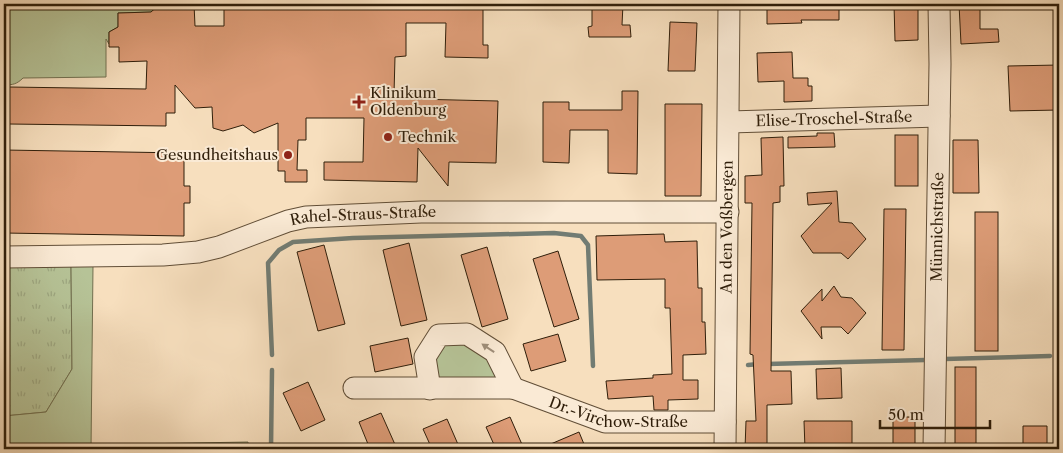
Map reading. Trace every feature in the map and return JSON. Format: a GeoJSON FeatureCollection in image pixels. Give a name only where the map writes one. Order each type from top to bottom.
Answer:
{"type":"FeatureCollection","features":[{"type":"Feature","properties":{"kind":"street","name":"An den Voßbergen"},"geometry":{"type":"LineString","coordinates":[[725,449],[729,4]]}},
{"type":"Feature","properties":{"kind":"street","name":"Münnichstraße"},"geometry":{"type":"LineString","coordinates":[[934,449],[939,4]]}},
{"type":"Feature","properties":{"kind":"street","name":"Elise-Troschel-Straße"},"geometry":{"type":"LineString","coordinates":[[729,122],[939,116]]}},
{"type":"Feature","properties":{"kind":"street","name":"Rahel-Straus-Straße"},"geometry":{"type":"LineString","coordinates":[[4,257],[164,255],[198,252],[219,247],[288,221],[306,217],[421,212],[728,212]]}},
{"type":"Feature","properties":{"kind":"street"},"geometry":{"type":"LineString","coordinates":[[430,388],[424,357],[439,335],[467,334],[495,352],[513,388]]}},
{"type":"Feature","properties":{"kind":"street","name":"Dr.-Virchow-Straße"},"geometry":{"type":"LineString","coordinates":[[354,388],[513,388],[606,422],[725,422]]}},
{"type":"Feature","properties":{"kind":"green space"},"geometry":{"type":"Polygon","coordinates":[[[4,4],[160,4],[151,12],[118,13],[118,27],[109,32],[109,44],[106,39],[106,77],[23,78],[15,84],[4,85],[4,4]]]}},
{"type":"Feature","properties":{"kind":"green space"},"geometry":{"type":"Polygon","coordinates":[[[4,265],[71,266],[72,369],[46,412],[4,416],[4,265]]]}},
{"type":"Feature","properties":{"kind":"green space"},"geometry":{"type":"Polygon","coordinates":[[[71,266],[93,266],[91,449],[4,449],[6,428],[4,416],[46,412],[72,369],[71,266]]]}},
{"type":"Feature","properties":{"kind":"green space"},"geometry":{"type":"Polygon","coordinates":[[[467,334],[513,388],[430,389],[439,335],[467,334]]]}},
{"type":"Feature","properties":{"kind":"green space"},"geometry":{"type":"Polygon","coordinates":[[[248,442],[248,449],[91,449],[137,444],[248,442]]]}},
{"type":"Feature","properties":{"kind":"building"},"geometry":{"type":"Polygon","coordinates":[[[160,4],[194,4],[195,26],[224,26],[224,4],[483,4],[483,45],[488,45],[488,58],[445,57],[446,23],[406,23],[406,56],[395,57],[394,94],[413,94],[413,99],[498,101],[496,163],[449,162],[448,186],[418,148],[417,182],[324,180],[324,162],[363,162],[364,118],[306,118],[306,140],[298,140],[297,170],[307,170],[307,182],[285,182],[285,171],[278,171],[278,123],[254,133],[243,125],[223,131],[213,128],[212,107],[195,108],[175,85],[175,113],[166,113],[166,126],[9,124],[9,87],[146,89],[147,61],[119,62],[119,47],[109,47],[109,32],[118,27],[118,13],[151,12],[160,4]]]}},
{"type":"Feature","properties":{"kind":"building"},"geometry":{"type":"Polygon","coordinates":[[[592,4],[623,4],[622,25],[630,25],[631,37],[589,37],[588,27],[592,26],[592,4]]]}},
{"type":"Feature","properties":{"kind":"building"},"geometry":{"type":"Polygon","coordinates":[[[767,4],[839,4],[839,20],[801,20],[802,23],[767,24],[767,4]]]}},
{"type":"Feature","properties":{"kind":"building"},"geometry":{"type":"Polygon","coordinates":[[[894,4],[918,4],[918,40],[895,41],[894,4]]]}},
{"type":"Feature","properties":{"kind":"building"},"geometry":{"type":"Polygon","coordinates":[[[959,4],[980,4],[980,29],[998,29],[999,42],[961,44],[959,4]]]}},
{"type":"Feature","properties":{"kind":"building"},"geometry":{"type":"Polygon","coordinates":[[[670,22],[697,23],[695,71],[668,71],[670,22]]]}},
{"type":"Feature","properties":{"kind":"building"},"geometry":{"type":"Polygon","coordinates":[[[792,52],[793,78],[808,78],[808,86],[812,86],[812,101],[784,102],[784,81],[758,82],[757,53],[792,52]]]}},
{"type":"Feature","properties":{"kind":"building"},"geometry":{"type":"Polygon","coordinates":[[[1059,65],[1059,110],[1010,111],[1008,66],[1059,65]]]}},
{"type":"Feature","properties":{"kind":"building"},"geometry":{"type":"Polygon","coordinates":[[[622,91],[638,91],[637,174],[608,173],[608,130],[570,130],[569,163],[543,162],[543,102],[569,102],[569,110],[622,110],[622,91]]]}},
{"type":"Feature","properties":{"kind":"building"},"geometry":{"type":"Polygon","coordinates":[[[665,104],[702,104],[701,196],[665,196],[665,104]]]}},
{"type":"Feature","properties":{"kind":"building"},"geometry":{"type":"Polygon","coordinates":[[[817,133],[834,133],[835,147],[788,148],[788,137],[817,136],[817,133]]]}},
{"type":"Feature","properties":{"kind":"building"},"geometry":{"type":"Polygon","coordinates":[[[895,135],[918,135],[918,186],[895,186],[895,135]]]}},
{"type":"Feature","properties":{"kind":"building"},"geometry":{"type":"Polygon","coordinates":[[[783,137],[784,186],[780,186],[780,202],[773,203],[771,371],[791,371],[792,404],[767,405],[767,449],[745,449],[746,421],[756,421],[753,355],[750,354],[752,203],[745,203],[745,176],[762,175],[761,138],[783,137]]]}},
{"type":"Feature","properties":{"kind":"building"},"geometry":{"type":"Polygon","coordinates":[[[953,140],[978,140],[979,193],[953,193],[953,140]]]}},
{"type":"Feature","properties":{"kind":"building"},"geometry":{"type":"Polygon","coordinates":[[[4,150],[184,153],[184,186],[190,186],[190,203],[184,203],[184,236],[4,233],[4,150]]]}},
{"type":"Feature","properties":{"kind":"building"},"geometry":{"type":"Polygon","coordinates":[[[837,191],[839,222],[852,223],[866,239],[848,259],[841,253],[813,253],[801,236],[832,203],[808,205],[807,193],[837,191]]]}},
{"type":"Feature","properties":{"kind":"building"},"geometry":{"type":"Polygon","coordinates":[[[884,209],[906,209],[904,350],[882,350],[884,209]]]}},
{"type":"Feature","properties":{"kind":"building"},"geometry":{"type":"Polygon","coordinates":[[[975,212],[998,212],[998,351],[975,351],[975,212]]]}},
{"type":"Feature","properties":{"kind":"building"},"geometry":{"type":"Polygon","coordinates":[[[664,234],[665,242],[697,241],[698,288],[702,288],[702,322],[705,322],[706,354],[683,355],[683,380],[698,380],[698,399],[668,400],[668,410],[654,410],[653,396],[608,399],[606,381],[653,378],[653,375],[672,374],[670,308],[665,308],[665,279],[597,280],[596,236],[664,234]]]}},
{"type":"Feature","properties":{"kind":"building"},"geometry":{"type":"Polygon","coordinates":[[[409,243],[427,320],[401,326],[383,250],[409,243]]]}},
{"type":"Feature","properties":{"kind":"building"},"geometry":{"type":"Polygon","coordinates":[[[324,245],[345,324],[318,331],[297,252],[324,245]]]}},
{"type":"Feature","properties":{"kind":"building"},"geometry":{"type":"Polygon","coordinates":[[[487,247],[508,319],[482,327],[461,255],[487,247]]]}},
{"type":"Feature","properties":{"kind":"building"},"geometry":{"type":"Polygon","coordinates":[[[558,251],[579,319],[554,327],[533,259],[558,251]]]}},
{"type":"Feature","properties":{"kind":"building"},"geometry":{"type":"Polygon","coordinates":[[[834,286],[841,297],[852,298],[866,313],[848,334],[841,327],[821,327],[822,339],[801,311],[822,289],[822,301],[834,286]]]}},
{"type":"Feature","properties":{"kind":"building"},"geometry":{"type":"Polygon","coordinates":[[[558,334],[566,361],[531,371],[523,344],[558,334]]]}},
{"type":"Feature","properties":{"kind":"building"},"geometry":{"type":"Polygon","coordinates":[[[408,338],[413,364],[375,372],[370,346],[408,338]]]}},
{"type":"Feature","properties":{"kind":"building"},"geometry":{"type":"Polygon","coordinates":[[[955,367],[976,367],[976,449],[955,449],[955,367]]]}},
{"type":"Feature","properties":{"kind":"building"},"geometry":{"type":"Polygon","coordinates":[[[841,368],[842,398],[817,399],[816,369],[841,368]]]}},
{"type":"Feature","properties":{"kind":"building"},"geometry":{"type":"Polygon","coordinates":[[[308,382],[325,420],[301,431],[283,393],[308,382]]]}},
{"type":"Feature","properties":{"kind":"building"},"geometry":{"type":"Polygon","coordinates":[[[381,413],[397,449],[370,449],[359,422],[381,413]]]}},
{"type":"Feature","properties":{"kind":"building"},"geometry":{"type":"Polygon","coordinates":[[[510,417],[524,449],[496,449],[486,427],[510,417]]]}},
{"type":"Feature","properties":{"kind":"building"},"geometry":{"type":"Polygon","coordinates":[[[893,417],[915,417],[915,449],[893,449],[893,417]]]}},
{"type":"Feature","properties":{"kind":"building"},"geometry":{"type":"Polygon","coordinates":[[[447,419],[460,449],[432,449],[423,429],[447,419]]]}},
{"type":"Feature","properties":{"kind":"building"},"geometry":{"type":"Polygon","coordinates":[[[804,421],[852,421],[852,449],[805,449],[804,421]]]}},
{"type":"Feature","properties":{"kind":"building"},"geometry":{"type":"Polygon","coordinates":[[[1023,426],[1047,426],[1047,449],[1023,447],[1023,426]]]}},
{"type":"Feature","properties":{"kind":"building"},"geometry":{"type":"Polygon","coordinates":[[[579,432],[586,449],[539,449],[579,432]]]}},
{"type":"Feature","properties":{"kind":"waterway"},"geometry":{"type":"LineString","coordinates":[[272,355],[268,263],[279,250],[293,242],[353,238],[554,233],[581,236],[588,245],[593,366]]}},
{"type":"Feature","properties":{"kind":"waterway"},"geometry":{"type":"LineString","coordinates":[[945,359],[1050,356]]}},
{"type":"Feature","properties":{"kind":"waterway"},"geometry":{"type":"LineString","coordinates":[[767,364],[925,360]]}},
{"type":"Feature","properties":{"kind":"waterway"},"geometry":{"type":"LineString","coordinates":[[748,365],[759,364]]}},
{"type":"Feature","properties":{"kind":"waterway"},"geometry":{"type":"LineString","coordinates":[[271,449],[272,370]]}},
{"type":"Feature","properties":{"kind":"place","name":"Klinikum Oldenburg"},"geometry":{"type":"Point","coordinates":[359,102]}},
{"type":"Feature","properties":{"kind":"place","name":"Technik"},"geometry":{"type":"Point","coordinates":[388,137]}},
{"type":"Feature","properties":{"kind":"place","name":"Gesundheitshaus"},"geometry":{"type":"Point","coordinates":[288,155]}}]}
